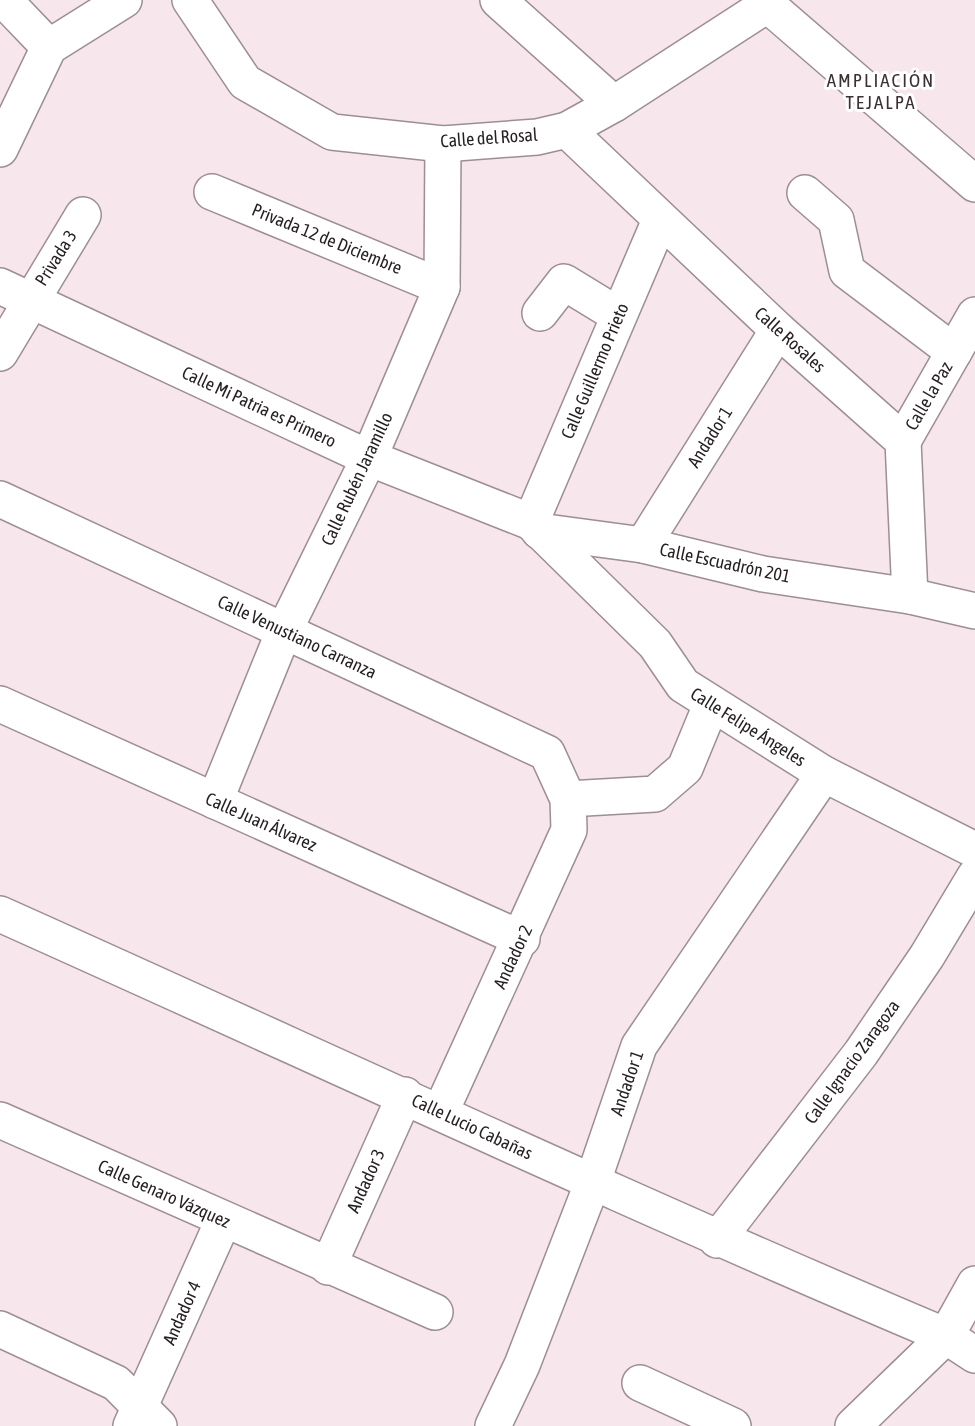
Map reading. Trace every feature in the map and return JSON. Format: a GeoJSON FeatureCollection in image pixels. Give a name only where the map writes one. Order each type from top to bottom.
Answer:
{"type":"FeatureCollection","features":[{"type":"Feature","properties":{"kind":"street"},"geometry":{"type":"LineString","coordinates":[[4,0],[49,47]]}},
{"type":"Feature","properties":{"kind":"street"},"geometry":{"type":"LineString","coordinates":[[0,149],[49,47],[124,0]]}},
{"type":"Feature","properties":{"kind":"street","name":"Calle del Rosal"},"geometry":{"type":"LineString","coordinates":[[190,0],[245,82],[332,132],[443,144],[537,137],[567,130],[614,104],[764,3]]}},
{"type":"Feature","properties":{"kind":"street"},"geometry":{"type":"LineString","coordinates":[[498,0],[614,104]]}},
{"type":"Feature","properties":{"kind":"street"},"geometry":{"type":"LineString","coordinates":[[764,3],[975,184]]}},
{"type":"Feature","properties":{"kind":"street","name":"Calle Rosales"},"geometry":{"type":"LineString","coordinates":[[567,130],[778,330],[903,440]]}},
{"type":"Feature","properties":{"kind":"street","name":"Calle Rubén Jaramillo"},"geometry":{"type":"LineString","coordinates":[[215,802],[284,631],[369,458],[442,287],[443,144]]}},
{"type":"Feature","properties":{"kind":"street","name":"Privada 12 de Diciembre"},"geometry":{"type":"LineString","coordinates":[[212,192],[442,287]]}},
{"type":"Feature","properties":{"kind":"street"},"geometry":{"type":"LineString","coordinates":[[806,194],[836,220],[847,271],[954,352]]}},
{"type":"Feature","properties":{"kind":"street","name":"Privada 3"},"geometry":{"type":"LineString","coordinates":[[0,353],[15,293],[83,215]]}},
{"type":"Feature","properties":{"kind":"street","name":"Calle Guillermo Prieto"},"geometry":{"type":"LineString","coordinates":[[535,527],[618,315],[660,219]]}},
{"type":"Feature","properties":{"kind":"street"},"geometry":{"type":"LineString","coordinates":[[540,313],[564,282],[618,315]]}},
{"type":"Feature","properties":{"kind":"street","name":"Calle Mi Patria es Primero"},"geometry":{"type":"LineString","coordinates":[[15,293],[369,458],[535,527]]}},
{"type":"Feature","properties":{"kind":"street","name":"Calle la Paz"},"geometry":{"type":"LineString","coordinates":[[903,440],[975,314]]}},
{"type":"Feature","properties":{"kind":"street","name":"Andador 1"},"geometry":{"type":"LineString","coordinates":[[643,545],[778,330]]}},
{"type":"Feature","properties":{"kind":"street"},"geometry":{"type":"LineString","coordinates":[[903,440],[910,596]]}},
{"type":"Feature","properties":{"kind":"street","name":"Calle Venustiano Carranza"},"geometry":{"type":"LineString","coordinates":[[0,499],[547,753],[568,799]]}},
{"type":"Feature","properties":{"kind":"street","name":"Calle Escuadrón 201"},"geometry":{"type":"LineString","coordinates":[[535,527],[643,545],[763,574],[910,596],[975,611]]}},
{"type":"Feature","properties":{"kind":"street","name":"Calle Felipe Ángeles"},"geometry":{"type":"LineString","coordinates":[[535,527],[655,644],[682,685],[824,774],[975,850]]}},
{"type":"Feature","properties":{"kind":"street","name":"Calle Juan Álvarez"},"geometry":{"type":"LineString","coordinates":[[0,704],[522,939]]}},
{"type":"Feature","properties":{"kind":"street"},"geometry":{"type":"LineString","coordinates":[[568,799],[655,794],[685,768],[710,705]]}},
{"type":"Feature","properties":{"kind":"street","name":"Andador 1"},"geometry":{"type":"LineString","coordinates":[[493,1426],[522,1365],[592,1184],[639,1046],[824,774]]}},
{"type":"Feature","properties":{"kind":"street","name":"Andador 2"},"geometry":{"type":"LineString","coordinates":[[441,1111],[522,939],[569,830],[568,799]]}},
{"type":"Feature","properties":{"kind":"street","name":"Calle Ignacio Zaragoza"},"geometry":{"type":"LineString","coordinates":[[717,1240],[861,1053],[927,956],[975,876]]}},
{"type":"Feature","properties":{"kind":"street","name":"Calle Lucio Cabañas"},"geometry":{"type":"LineString","coordinates":[[0,914],[405,1094],[592,1184],[717,1240],[946,1336],[975,1355]]}},
{"type":"Feature","properties":{"kind":"street","name":"Andador 3"},"geometry":{"type":"LineString","coordinates":[[328,1267],[405,1094]]}},
{"type":"Feature","properties":{"kind":"street","name":"Calle Genaro Vázquez"},"geometry":{"type":"LineString","coordinates":[[0,1120],[223,1221],[435,1312]]}},
{"type":"Feature","properties":{"kind":"street","name":"Andador 4"},"geometry":{"type":"LineString","coordinates":[[144,1419],[223,1221]]}},
{"type":"Feature","properties":{"kind":"street"},"geometry":{"type":"LineString","coordinates":[[853,1426],[946,1336],[975,1284]]}},
{"type":"Feature","properties":{"kind":"street"},"geometry":{"type":"LineString","coordinates":[[0,1329],[116,1383],[144,1419]]}},
{"type":"Feature","properties":{"kind":"street"},"geometry":{"type":"LineString","coordinates":[[640,1383],[733,1426]]}},
{"type":"Feature","properties":{"kind":"district","name":"AMPLIACIÓN TEJALPA"},"geometry":{"type":"Point","coordinates":[881,91]}}]}
